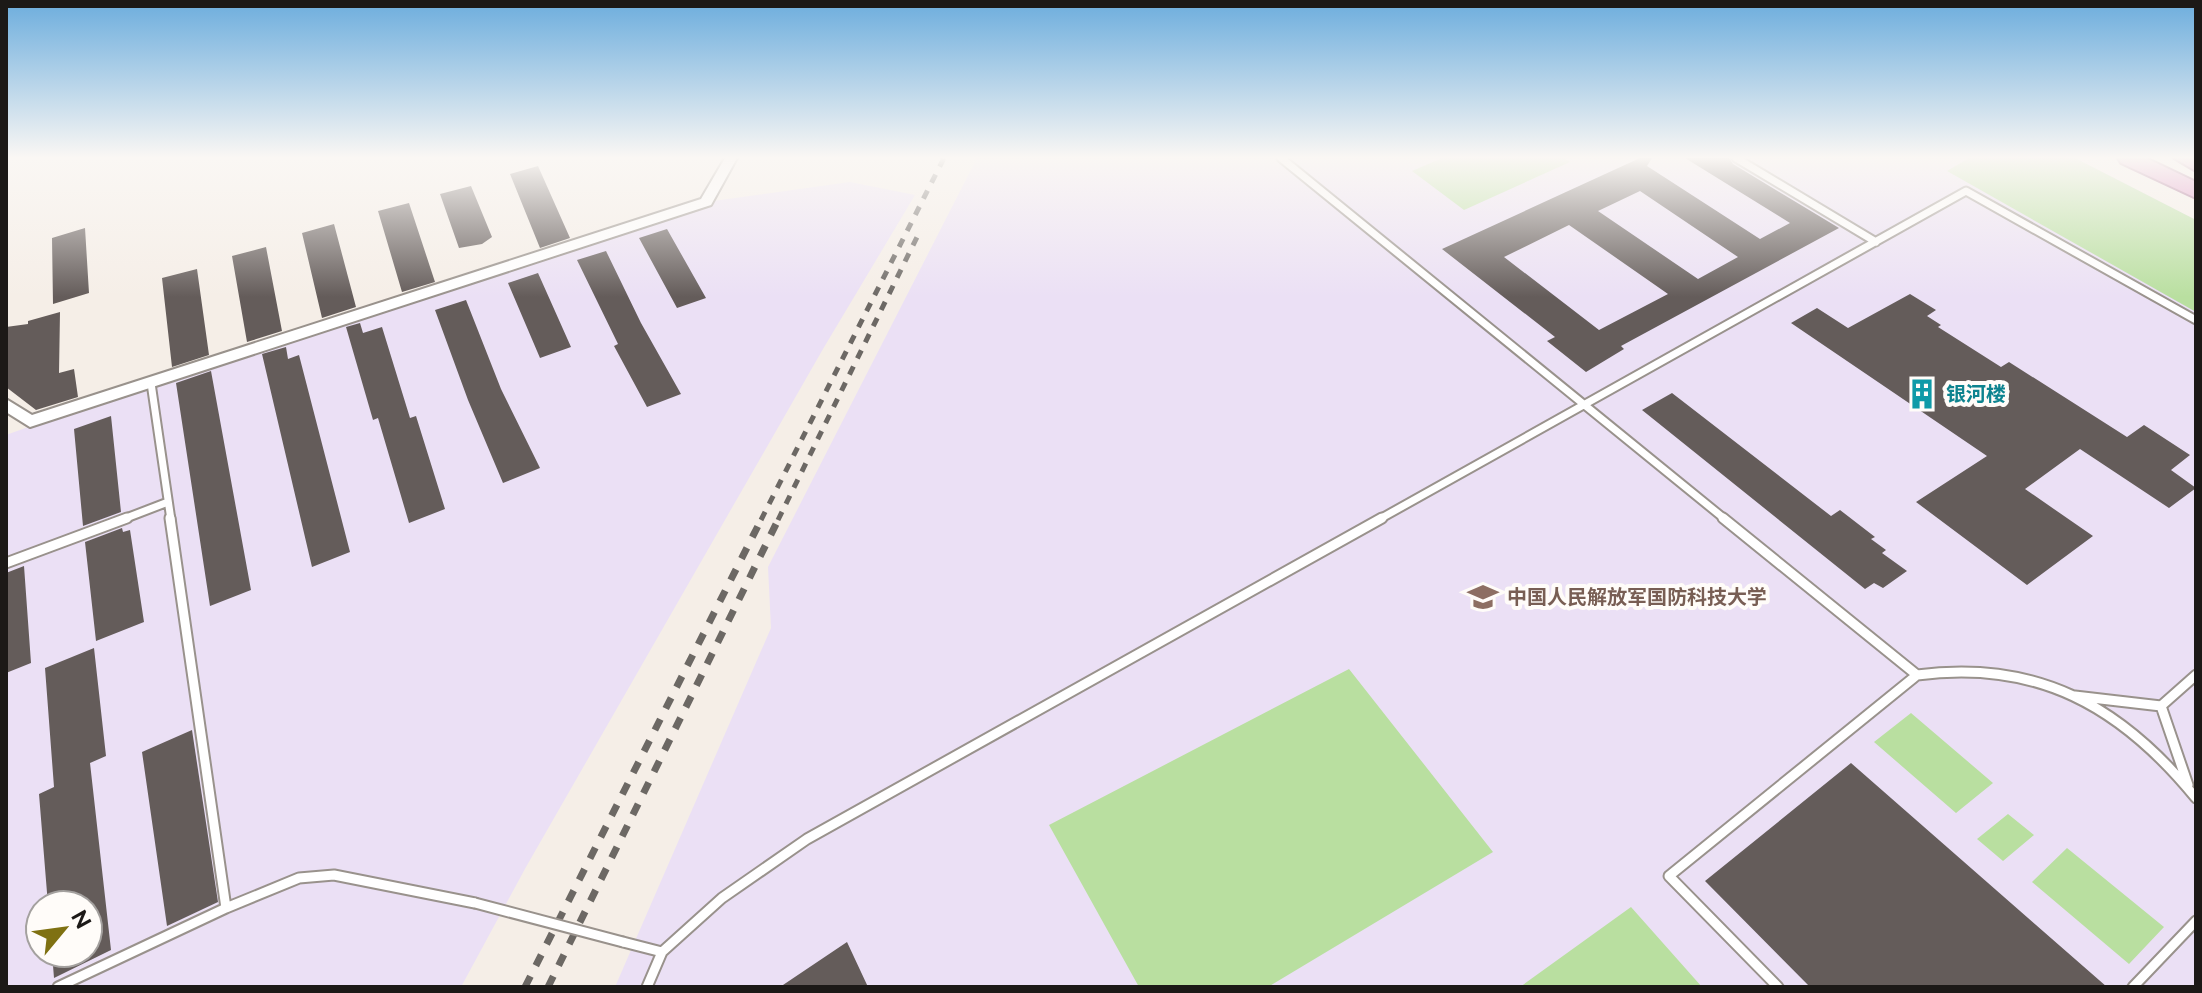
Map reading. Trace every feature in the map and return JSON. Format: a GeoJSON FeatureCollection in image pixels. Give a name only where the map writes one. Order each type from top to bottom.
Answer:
{"type":"FeatureCollection","features":[{"type":"Feature","properties":{"kind":"street"},"geometry":{"type":"LineString","coordinates":[[6,404],[30,421],[699,204]]}},
{"type":"Feature","properties":{"kind":"lane"},"geometry":{"type":"LineString","coordinates":[[1338,204],[1917,675]]}},
{"type":"Feature","properties":{"kind":"lane"},"geometry":{"type":"LineString","coordinates":[[1813,204],[1876,242]]}},
{"type":"Feature","properties":{"kind":"lane"},"geometry":{"type":"LineString","coordinates":[[647,987],[662,952],[722,898],[807,839],[1942,204]]}},
{"type":"Feature","properties":{"kind":"lane"},"geometry":{"type":"LineString","coordinates":[[1990,204],[2196,320]]}},
{"type":"Feature","properties":{"kind":"lane"},"geometry":{"type":"LineString","coordinates":[[151,383],[226,908]]}},
{"type":"Feature","properties":{"kind":"lane"},"geometry":{"type":"LineString","coordinates":[[6,563],[168,502]]}},
{"type":"Feature","properties":{"kind":"lane"},"geometry":{"type":"LineString","coordinates":[[1778,987],[1669,876],[1917,675],[1944,669],[2005,672],[2071,695],[2161,706],[2196,675]]}},
{"type":"Feature","properties":{"kind":"lane"},"geometry":{"type":"LineString","coordinates":[[2071,695],[2135,735],[2196,798]]}},
{"type":"Feature","properties":{"kind":"lane"},"geometry":{"type":"LineString","coordinates":[[2161,706],[2189,788]]}},
{"type":"Feature","properties":{"kind":"lane"},"geometry":{"type":"LineString","coordinates":[[58,987],[226,908],[299,878],[334,875],[475,903],[662,952]]}},
{"type":"Feature","properties":{"kind":"lane"},"geometry":{"type":"LineString","coordinates":[[2133,987],[2196,921]]}},
{"type":"Feature","properties":{"kind":"shaded area"},"geometry":{"type":"Polygon","coordinates":[[[699,204],[909,204],[526,867],[461,987],[6,987],[6,435],[151,383],[699,204]]]}},
{"type":"Feature","properties":{"kind":"shaded area","name":"中国人民解放军国防科技大学"},"geometry":{"type":"Polygon","coordinates":[[[953,204],[2165,204],[2196,220],[2196,987],[615,987],[771,628],[768,567],[953,204]]]}},
{"type":"Feature","properties":{"kind":"green space"},"geometry":{"type":"Polygon","coordinates":[[[1456,204],[1476,204],[1464,210],[1456,204]]]}},
{"type":"Feature","properties":{"kind":"green space"},"geometry":{"type":"Polygon","coordinates":[[[2006,204],[2165,204],[2196,220],[2196,312],[2006,204]]]}},
{"type":"Feature","properties":{"kind":"green space"},"geometry":{"type":"Polygon","coordinates":[[[1349,669],[1493,852],[1268,987],[1139,987],[1049,825],[1349,669]]]}},
{"type":"Feature","properties":{"kind":"green space"},"geometry":{"type":"Polygon","coordinates":[[[1911,713],[1993,783],[1956,813],[1874,742],[1911,713]]]}},
{"type":"Feature","properties":{"kind":"green space"},"geometry":{"type":"Polygon","coordinates":[[[2008,814],[2034,835],[2003,861],[1977,839],[2008,814]]]}},
{"type":"Feature","properties":{"kind":"green space"},"geometry":{"type":"Polygon","coordinates":[[[2067,848],[2164,927],[2129,964],[2032,882],[2067,848]]]}},
{"type":"Feature","properties":{"kind":"green space"},"geometry":{"type":"Polygon","coordinates":[[[1631,907],[1702,987],[1520,987],[1631,907]]]}},
{"type":"Feature","properties":{"kind":"building"},"geometry":{"type":"Polygon","coordinates":[[[409,204],[435,282],[402,292],[378,211],[409,204]]]}},
{"type":"Feature","properties":{"kind":"building"},"geometry":{"type":"Polygon","coordinates":[[[444,204],[479,204],[492,237],[482,244],[459,248],[444,204]]]}},
{"type":"Feature","properties":{"kind":"building"},"geometry":{"type":"Polygon","coordinates":[[[522,204],[555,204],[570,238],[540,248],[522,204]]]}},
{"type":"Feature","properties":{"kind":"building"},"geometry":{"type":"Polygon","coordinates":[[[1539,204],[1612,204],[1598,211],[1698,279],[1738,257],[1660,204],[1706,204],[1760,239],[1790,223],[1760,204],[1800,204],[1839,228],[1621,346],[1624,349],[1586,372],[1547,341],[1555,337],[1442,249],[1539,204]],[[1569,225],[1504,257],[1599,330],[1668,294],[1569,225]]]}},
{"type":"Feature","properties":{"kind":"building"},"geometry":{"type":"Polygon","coordinates":[[[334,224],[356,307],[322,318],[302,233],[334,224]]]}},
{"type":"Feature","properties":{"kind":"building"},"geometry":{"type":"Polygon","coordinates":[[[85,228],[89,293],[53,304],[52,238],[85,228]]]}},
{"type":"Feature","properties":{"kind":"building"},"geometry":{"type":"Polygon","coordinates":[[[667,229],[706,298],[677,308],[639,238],[667,229]]]}},
{"type":"Feature","properties":{"kind":"building"},"geometry":{"type":"Polygon","coordinates":[[[266,247],[282,331],[247,342],[232,256],[266,247]]]}},
{"type":"Feature","properties":{"kind":"building"},"geometry":{"type":"Polygon","coordinates":[[[606,251],[641,323],[681,394],[647,407],[614,346],[618,344],[577,260],[606,251]]]}},
{"type":"Feature","properties":{"kind":"building"},"geometry":{"type":"Polygon","coordinates":[[[197,269],[209,355],[172,367],[162,278],[197,269]]]}},
{"type":"Feature","properties":{"kind":"building"},"geometry":{"type":"Polygon","coordinates":[[[538,273],[571,347],[540,358],[508,283],[538,273]]]}},
{"type":"Feature","properties":{"kind":"building"},"geometry":{"type":"Polygon","coordinates":[[[1910,294],[1936,310],[1927,316],[1941,325],[1938,327],[2001,367],[2009,362],[2127,437],[2144,425],[2190,455],[2171,470],[2196,488],[2169,508],[2080,449],[2025,489],[2093,536],[2027,585],[1916,502],[1987,456],[1791,323],[1817,308],[1848,328],[1910,294]]]}},
{"type":"Feature","properties":{"kind":"building"},"geometry":{"type":"Polygon","coordinates":[[[466,300],[501,389],[540,468],[503,483],[435,310],[466,300]]]}},
{"type":"Feature","properties":{"kind":"building"},"geometry":{"type":"Polygon","coordinates":[[[60,312],[59,373],[74,369],[78,397],[36,410],[6,387],[6,327],[28,324],[28,321],[60,312]]]}},
{"type":"Feature","properties":{"kind":"building"},"geometry":{"type":"Polygon","coordinates":[[[360,323],[363,333],[382,327],[410,418],[416,416],[445,509],[409,523],[378,418],[373,420],[346,327],[360,323]]]}},
{"type":"Feature","properties":{"kind":"building"},"geometry":{"type":"Polygon","coordinates":[[[286,347],[288,359],[299,355],[350,552],[312,567],[262,354],[286,347]]]}},
{"type":"Feature","properties":{"kind":"building"},"geometry":{"type":"Polygon","coordinates":[[[211,371],[251,590],[210,606],[176,383],[211,371]]]}},
{"type":"Feature","properties":{"kind":"building"},"geometry":{"type":"Polygon","coordinates":[[[1672,393],[1831,516],[1840,510],[1875,537],[1871,539],[1886,550],[1882,553],[1907,571],[1883,588],[1874,583],[1865,589],[1642,410],[1672,393]]]}},
{"type":"Feature","properties":{"kind":"building"},"geometry":{"type":"Polygon","coordinates":[[[111,416],[121,512],[83,526],[74,429],[111,416]]]}},
{"type":"Feature","properties":{"kind":"building"},"geometry":{"type":"Polygon","coordinates":[[[122,528],[123,532],[130,530],[144,622],[96,641],[85,542],[122,528]]]}},
{"type":"Feature","properties":{"kind":"building"},"geometry":{"type":"Polygon","coordinates":[[[24,566],[31,663],[6,673],[6,573],[24,566]]]}},
{"type":"Feature","properties":{"kind":"building"},"geometry":{"type":"Polygon","coordinates":[[[94,648],[106,756],[90,763],[111,950],[104,953],[104,889],[47,889],[39,794],[54,787],[45,668],[94,648]]]}},
{"type":"Feature","properties":{"kind":"building"},"geometry":{"type":"Polygon","coordinates":[[[192,730],[218,902],[167,926],[142,752],[192,730]]]}},
{"type":"Feature","properties":{"kind":"building"},"geometry":{"type":"Polygon","coordinates":[[[1851,763],[2107,987],[1810,987],[1705,881],[1851,763]]]}},
{"type":"Feature","properties":{"kind":"building"},"geometry":{"type":"Polygon","coordinates":[[[847,942],[868,987],[780,987],[847,942]]]}},
{"type":"Feature","properties":{"kind":"building"},"geometry":{"type":"Polygon","coordinates":[[[53,969],[72,969],[54,978],[53,969]]]}},
{"type":"Feature","properties":{"kind":"railway"},"geometry":{"type":"LineString","coordinates":[[761,520],[921,204]]}},
{"type":"Feature","properties":{"kind":"railway"},"geometry":{"type":"LineString","coordinates":[[778,520],[919,233]]}},
{"type":"Feature","properties":{"kind":"railway"},"geometry":{"type":"LineString","coordinates":[[525,987],[762,518]]}},
{"type":"Feature","properties":{"kind":"railway"},"geometry":{"type":"LineString","coordinates":[[548,987],[779,518]]}},
{"type":"Feature","properties":{"kind":"place","name":"银河楼"},"geometry":{"type":"Point","coordinates":[1922,394]}},
{"type":"Feature","properties":{"kind":"place","name":"中国人民解放军国防科技大学"},"geometry":{"type":"Point","coordinates":[1483,597]}}]}
